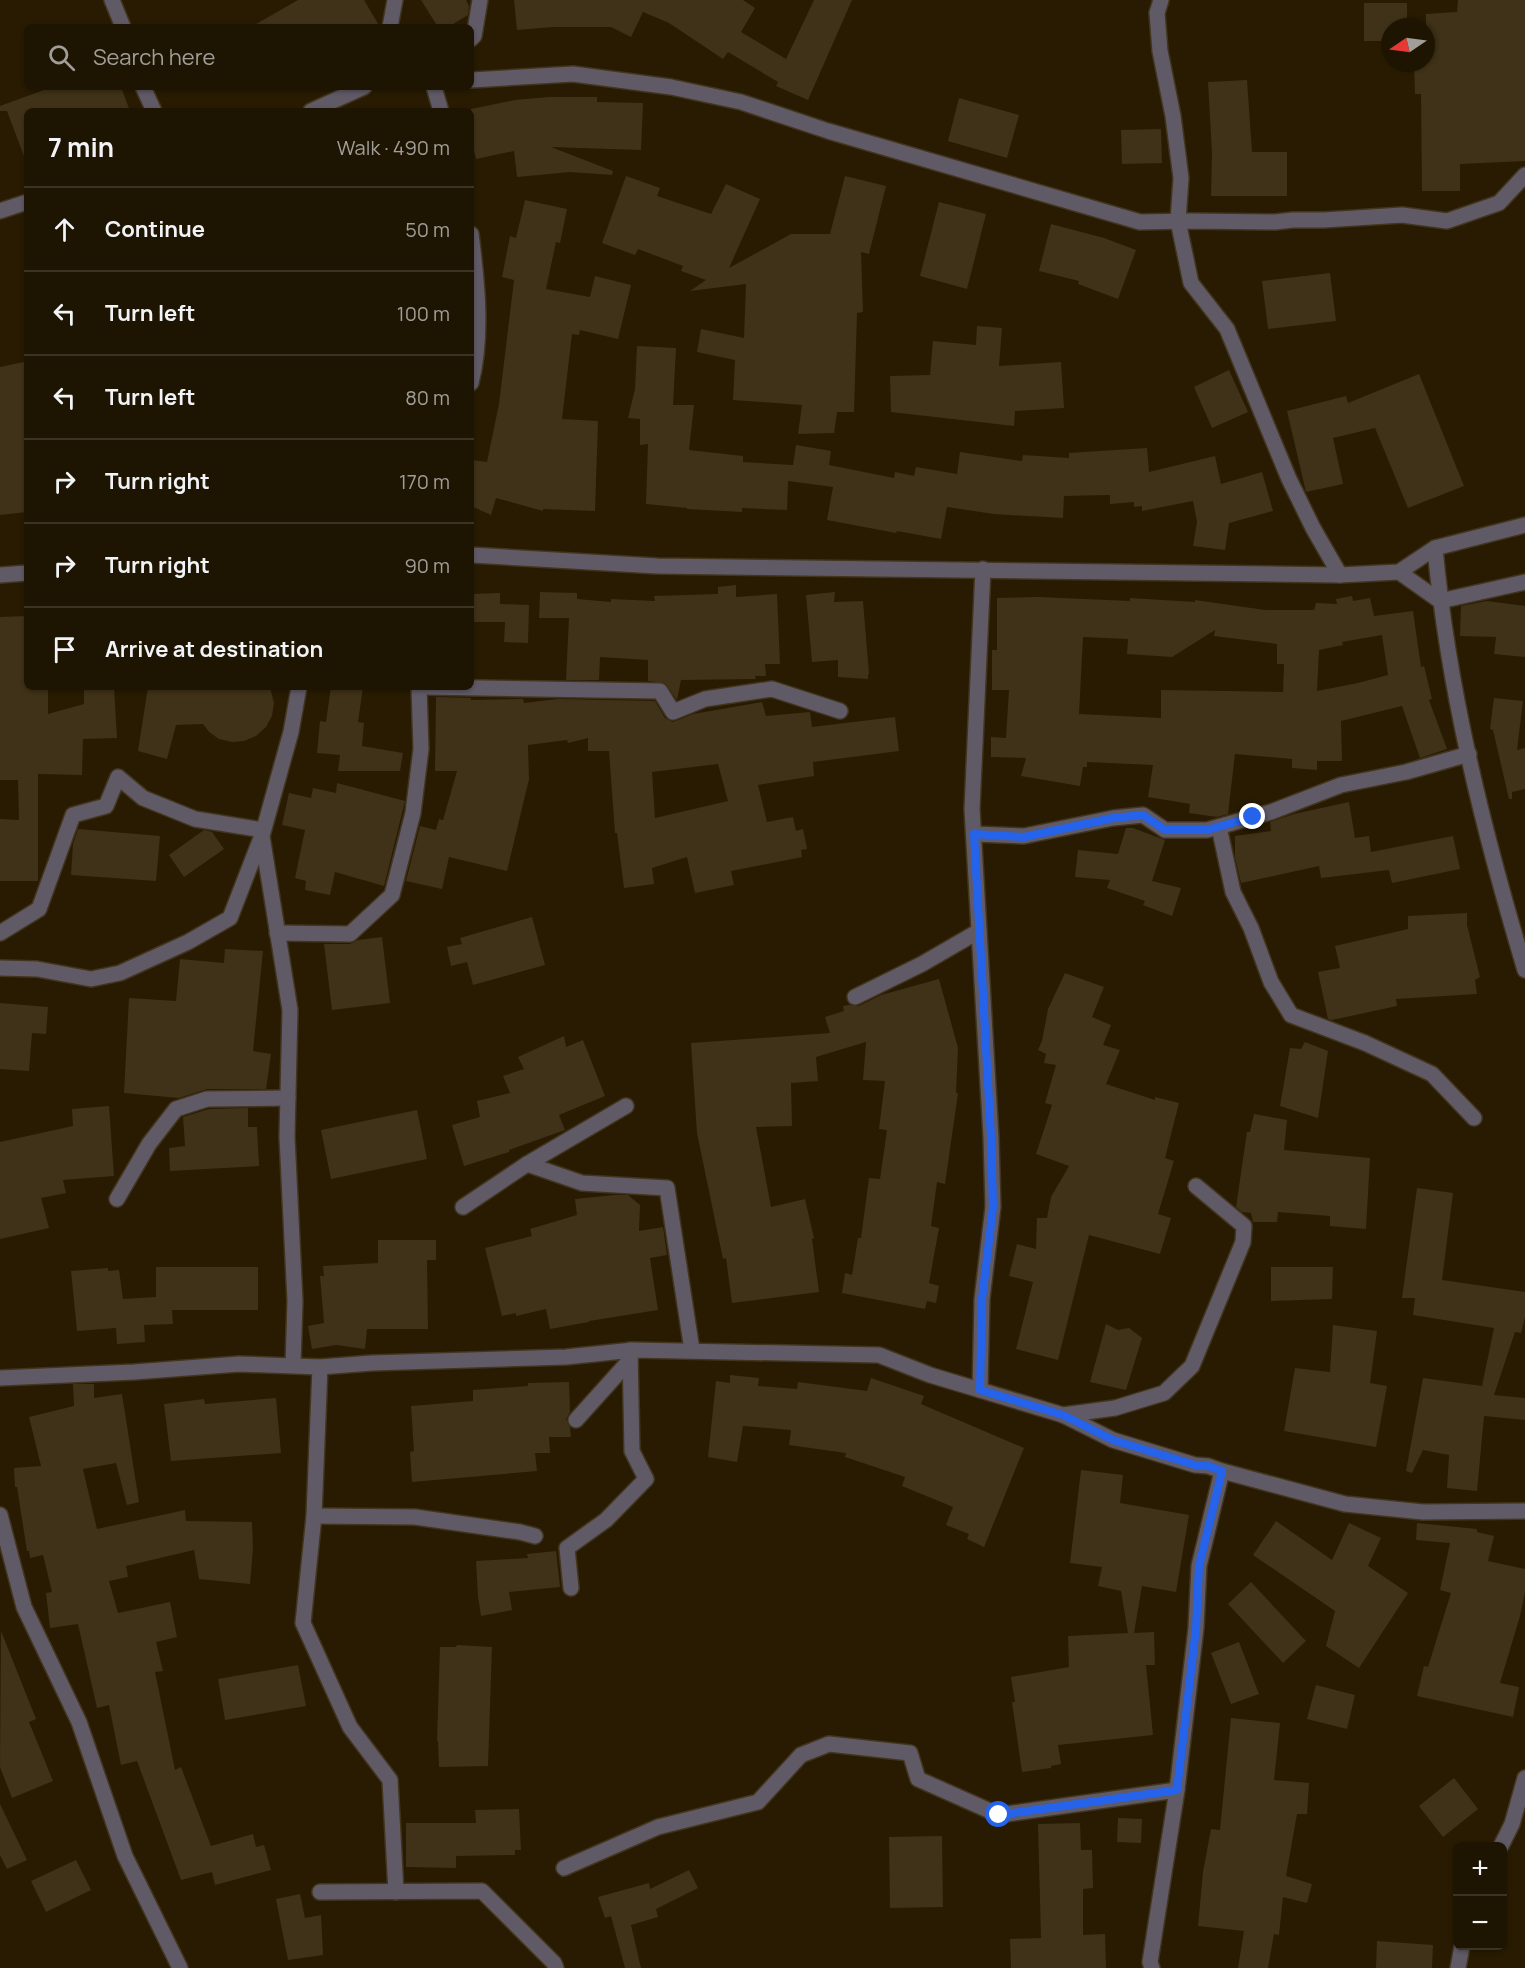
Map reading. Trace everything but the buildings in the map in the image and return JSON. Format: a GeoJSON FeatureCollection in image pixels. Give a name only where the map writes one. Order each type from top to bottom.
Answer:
{"type":"FeatureCollection","features":[{"type":"Feature","properties":{"kind":"street"},"geometry":{"type":"LineString","coordinates":[[112,0],[122,24]]}},
{"type":"Feature","properties":{"kind":"street"},"geometry":{"type":"LineString","coordinates":[[391,24],[395,0]]}},
{"type":"Feature","properties":{"kind":"street"},"geometry":{"type":"LineString","coordinates":[[474,36],[480,0]]}},
{"type":"Feature","properties":{"kind":"street"},"geometry":{"type":"LineString","coordinates":[[1161,0],[1157,14],[1160,51],[1173,116],[1181,178],[1178,221],[1191,283],[1227,329],[1289,479],[1340,575]]}},
{"type":"Feature","properties":{"kind":"street"},"geometry":{"type":"LineString","coordinates":[[474,80],[573,74],[671,87],[741,102],[849,137],[1140,222],[1275,222],[1293,219],[1324,220],[1402,215],[1447,221],[1499,203],[1525,175]]}},
{"type":"Feature","properties":{"kind":"street"},"geometry":{"type":"LineString","coordinates":[[145,90],[153,108]]}},
{"type":"Feature","properties":{"kind":"street"},"geometry":{"type":"LineString","coordinates":[[318,108],[357,90]]}},
{"type":"Feature","properties":{"kind":"street"},"geometry":{"type":"LineString","coordinates":[[435,90],[440,108]]}},
{"type":"Feature","properties":{"kind":"street"},"geometry":{"type":"LineString","coordinates":[[0,211],[24,203]]}},
{"type":"Feature","properties":{"kind":"street"},"geometry":{"type":"LineString","coordinates":[[474,257],[477,280],[474,372]]}},
{"type":"Feature","properties":{"kind":"street"},"geometry":{"type":"LineString","coordinates":[[474,555],[657,566],[1340,575],[1399,572],[1435,548],[1525,525]]}},
{"type":"Feature","properties":{"kind":"street"},"geometry":{"type":"LineString","coordinates":[[1435,548],[1440,601],[1469,754],[1502,891],[1525,970]]}},
{"type":"Feature","properties":{"kind":"street"},"geometry":{"type":"LineString","coordinates":[[980,1390],[982,1299],[993,1207],[972,809],[983,569]]}},
{"type":"Feature","properties":{"kind":"street"},"geometry":{"type":"LineString","coordinates":[[1399,572],[1440,601],[1525,582]]}},
{"type":"Feature","properties":{"kind":"street"},"geometry":{"type":"LineString","coordinates":[[0,575],[24,573]]}},
{"type":"Feature","properties":{"kind":"street"},"geometry":{"type":"LineString","coordinates":[[474,688],[660,691],[673,712],[705,699],[772,689],[840,711]]}},
{"type":"Feature","properties":{"kind":"street"},"geometry":{"type":"LineString","coordinates":[[0,968],[37,969],[92,979],[120,973],[188,942],[230,918],[262,833],[291,732],[298,690]]}},
{"type":"Feature","properties":{"kind":"street"},"geometry":{"type":"LineString","coordinates":[[278,933],[350,934],[392,895],[413,813],[416,792],[421,749],[419,690]]}},
{"type":"Feature","properties":{"kind":"street"},"geometry":{"type":"LineString","coordinates":[[974,834],[1024,837],[1113,818],[1143,815],[1165,830],[1207,830],[1271,812],[1341,786],[1406,772],[1469,754]]}},
{"type":"Feature","properties":{"kind":"street"},"geometry":{"type":"LineString","coordinates":[[0,933],[39,909],[73,815],[106,806],[118,777],[142,798],[195,819],[262,833]]}},
{"type":"Feature","properties":{"kind":"street"},"geometry":{"type":"LineString","coordinates":[[1219,827],[1233,892],[1251,928],[1271,982],[1291,1015],[1365,1043],[1432,1074],[1474,1118]]}},
{"type":"Feature","properties":{"kind":"street"},"geometry":{"type":"LineString","coordinates":[[262,833],[290,1010],[287,1137],[295,1301],[293,1365]]}},
{"type":"Feature","properties":{"kind":"street"},"geometry":{"type":"LineString","coordinates":[[855,997],[979,932]]}},
{"type":"Feature","properties":{"kind":"street"},"geometry":{"type":"LineString","coordinates":[[117,1199],[149,1144],[176,1109],[207,1099],[288,1098]]}},
{"type":"Feature","properties":{"kind":"street"},"geometry":{"type":"LineString","coordinates":[[463,1207],[528,1164],[626,1107]]}},
{"type":"Feature","properties":{"kind":"street"},"geometry":{"type":"LineString","coordinates":[[528,1164],[582,1183],[667,1188],[692,1350]]}},
{"type":"Feature","properties":{"kind":"street"},"geometry":{"type":"LineString","coordinates":[[1063,1415],[1115,1408],[1164,1393],[1192,1366],[1243,1242],[1244,1226],[1196,1186]]}},
{"type":"Feature","properties":{"kind":"street"},"geometry":{"type":"LineString","coordinates":[[0,1378],[134,1372],[239,1364],[320,1367],[372,1363],[630,1355],[692,1350],[879,1355],[930,1375],[1063,1415],[1113,1440],[1195,1465],[1208,1466],[1345,1504],[1423,1512],[1525,1511]]}},
{"type":"Feature","properties":{"kind":"street"},"geometry":{"type":"LineString","coordinates":[[576,1420],[630,1355]]}},
{"type":"Feature","properties":{"kind":"street"},"geometry":{"type":"LineString","coordinates":[[571,1588],[567,1548],[606,1520],[646,1479],[632,1451],[630,1355]]}},
{"type":"Feature","properties":{"kind":"street"},"geometry":{"type":"LineString","coordinates":[[320,1367],[314,1516],[303,1623],[350,1727],[390,1780],[396,1892]]}},
{"type":"Feature","properties":{"kind":"street"},"geometry":{"type":"LineString","coordinates":[[1152,1968],[1150,1962],[1177,1790],[1196,1628],[1199,1566],[1222,1471]]}},
{"type":"Feature","properties":{"kind":"street"},"geometry":{"type":"LineString","coordinates":[[0,1515],[24,1607],[79,1722],[125,1856],[180,1968]]}},
{"type":"Feature","properties":{"kind":"street"},"geometry":{"type":"LineString","coordinates":[[314,1516],[415,1517],[535,1536]]}},
{"type":"Feature","properties":{"kind":"street"},"geometry":{"type":"LineString","coordinates":[[564,1868],[658,1827],[758,1802],[801,1755],[829,1744],[910,1753],[918,1779],[999,1815],[1177,1790]]}},
{"type":"Feature","properties":{"kind":"street"},"geometry":{"type":"LineString","coordinates":[[1503,1842],[1512,1824],[1525,1778]]}},
{"type":"Feature","properties":{"kind":"street"},"geometry":{"type":"LineString","coordinates":[[320,1892],[483,1891],[554,1963],[556,1968]]}},
{"type":"Feature","properties":{"kind":"street"},"geometry":{"type":"LineString","coordinates":[[1458,1968],[1461,1950]]}},
{"type":"Feature","properties":{"kind":"route"},"geometry":{"type":"LineString","coordinates":[[999,1815],[1177,1790],[1196,1628],[1199,1566],[1222,1471],[1113,1440],[1063,1415],[980,1390],[982,1299],[993,1207],[974,834],[1024,837],[1113,818],[1143,815],[1165,830],[1207,830],[1253,817]]}}]}
